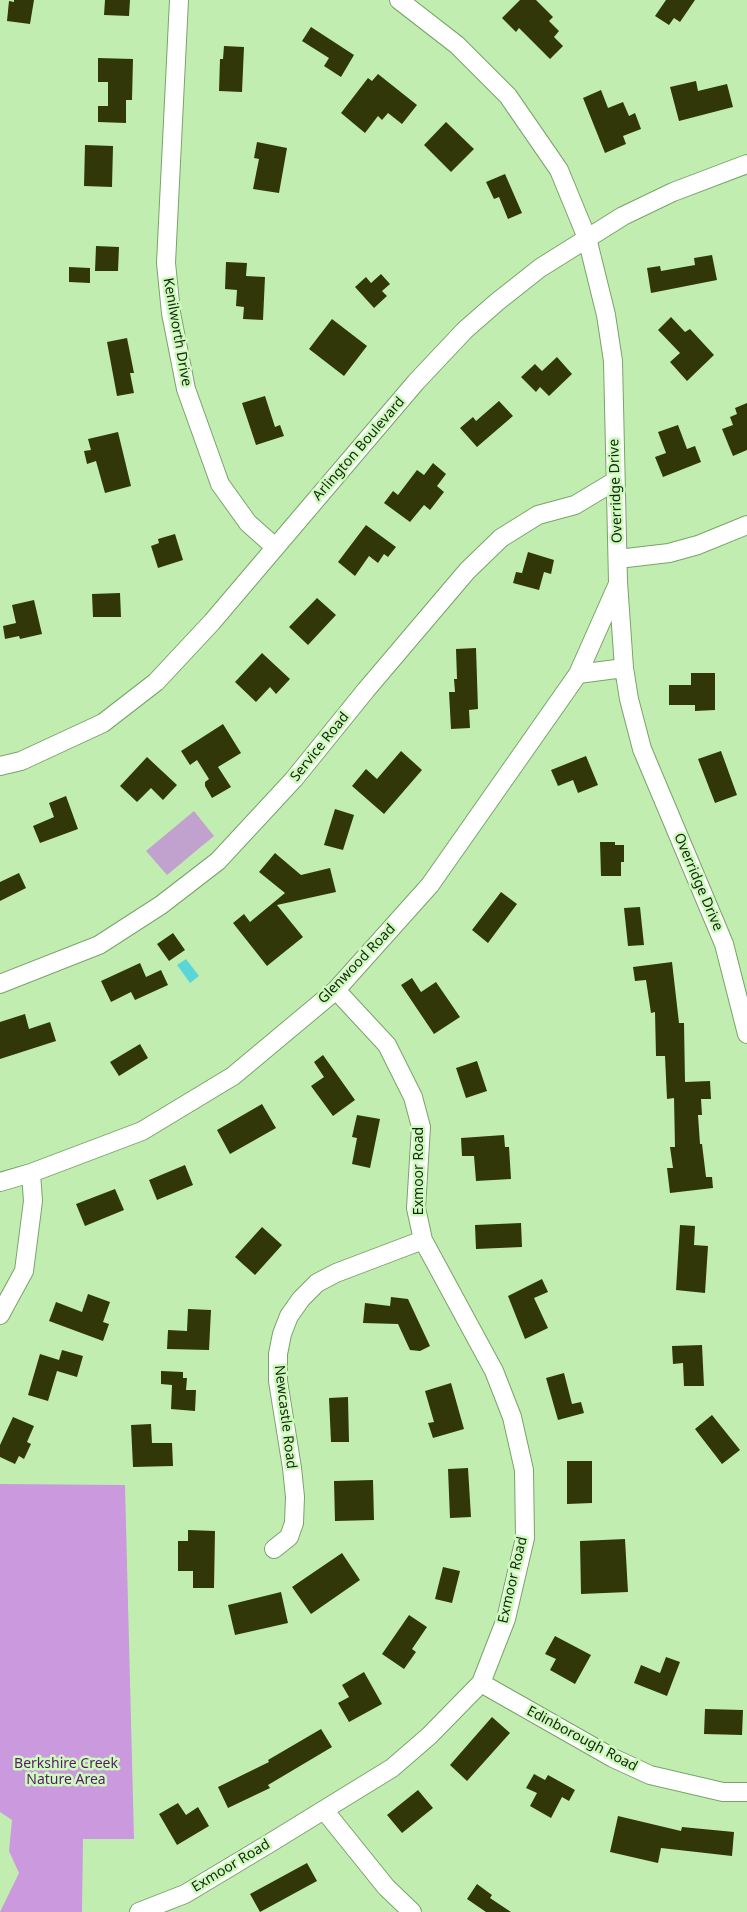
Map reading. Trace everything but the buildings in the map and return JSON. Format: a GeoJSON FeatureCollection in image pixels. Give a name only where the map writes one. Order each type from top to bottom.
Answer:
{"type":"FeatureCollection","features":[{"type":"Feature","properties":{"kind":"street","name":"Kenilworth Drive"},"geometry":{"type":"LineString","coordinates":[[179,0],[166,263],[171,313],[186,389],[220,484],[248,524],[275,547]]}},
{"type":"Feature","properties":{"kind":"street","name":"Overridge Drive"},"geometry":{"type":"LineString","coordinates":[[399,0],[458,45],[508,96],[559,170],[587,238],[606,315],[613,361],[618,582],[624,668],[629,699],[642,749],[724,944],[747,1034]]}},
{"type":"Feature","properties":{"kind":"street","name":"Arlington Boulevard"},"geometry":{"type":"LineString","coordinates":[[0,766],[21,761],[68,742],[103,723],[156,682],[212,622],[416,382],[465,330],[540,268],[623,216],[673,192],[747,164]]}},
{"type":"Feature","properties":{"kind":"street","name":"Service Road"},"geometry":{"type":"LineString","coordinates":[[0,984],[99,945],[161,905],[218,861],[294,779],[366,690],[467,571],[501,538],[538,515],[575,506],[615,481]]}},
{"type":"Feature","properties":{"kind":"street"},"geometry":{"type":"LineString","coordinates":[[618,559],[669,552],[698,545],[747,525]]}},
{"type":"Feature","properties":{"kind":"street","name":"Glenwood Road"},"geometry":{"type":"LineString","coordinates":[[0,1182],[31,1173],[142,1131],[233,1076],[336,990],[430,885],[578,674],[618,582]]}},
{"type":"Feature","properties":{"kind":"street"},"geometry":{"type":"LineString","coordinates":[[578,674],[624,668]]}},
{"type":"Feature","properties":{"kind":"street","name":"Exmoor Road"},"geometry":{"type":"LineString","coordinates":[[139,1912],[185,1894],[324,1810],[392,1768],[429,1736],[481,1683],[506,1619],[525,1538],[524,1470],[512,1417],[494,1370],[423,1240],[416,1208],[421,1127],[414,1097],[387,1045],[336,990]]}},
{"type":"Feature","properties":{"kind":"street"},"geometry":{"type":"LineString","coordinates":[[0,1315],[24,1272],[33,1201],[31,1173]]}},
{"type":"Feature","properties":{"kind":"street","name":"Newcastle Road"},"geometry":{"type":"LineString","coordinates":[[274,1549],[288,1537],[294,1523],[295,1497],[292,1468],[278,1372],[279,1347],[289,1316],[301,1299],[317,1283],[336,1273],[423,1240]]}},
{"type":"Feature","properties":{"kind":"street","name":"Edinborough Road"},"geometry":{"type":"LineString","coordinates":[[481,1683],[613,1758],[650,1775],[723,1792],[747,1792]]}},
{"type":"Feature","properties":{"kind":"street"},"geometry":{"type":"LineString","coordinates":[[324,1810],[386,1887],[412,1912]]}},
{"type":"Feature","properties":{"kind":"shaded area"},"geometry":{"type":"Polygon","coordinates":[[[194,811],[214,836],[167,875],[146,851],[194,811]]]}},
{"type":"Feature","properties":{"kind":"green space","name":"Berkshire Creek Nature Area"},"geometry":{"type":"Polygon","coordinates":[[[0,1484],[125,1485],[134,1839],[83,1839],[82,1912],[0,1912],[19,1873],[9,1851],[12,1820],[0,1812],[0,1484]]]}},
{"type":"Feature","properties":{"kind":"water"},"geometry":{"type":"Polygon","coordinates":[[[186,959],[199,976],[190,983],[177,965],[186,959]]]}}]}
